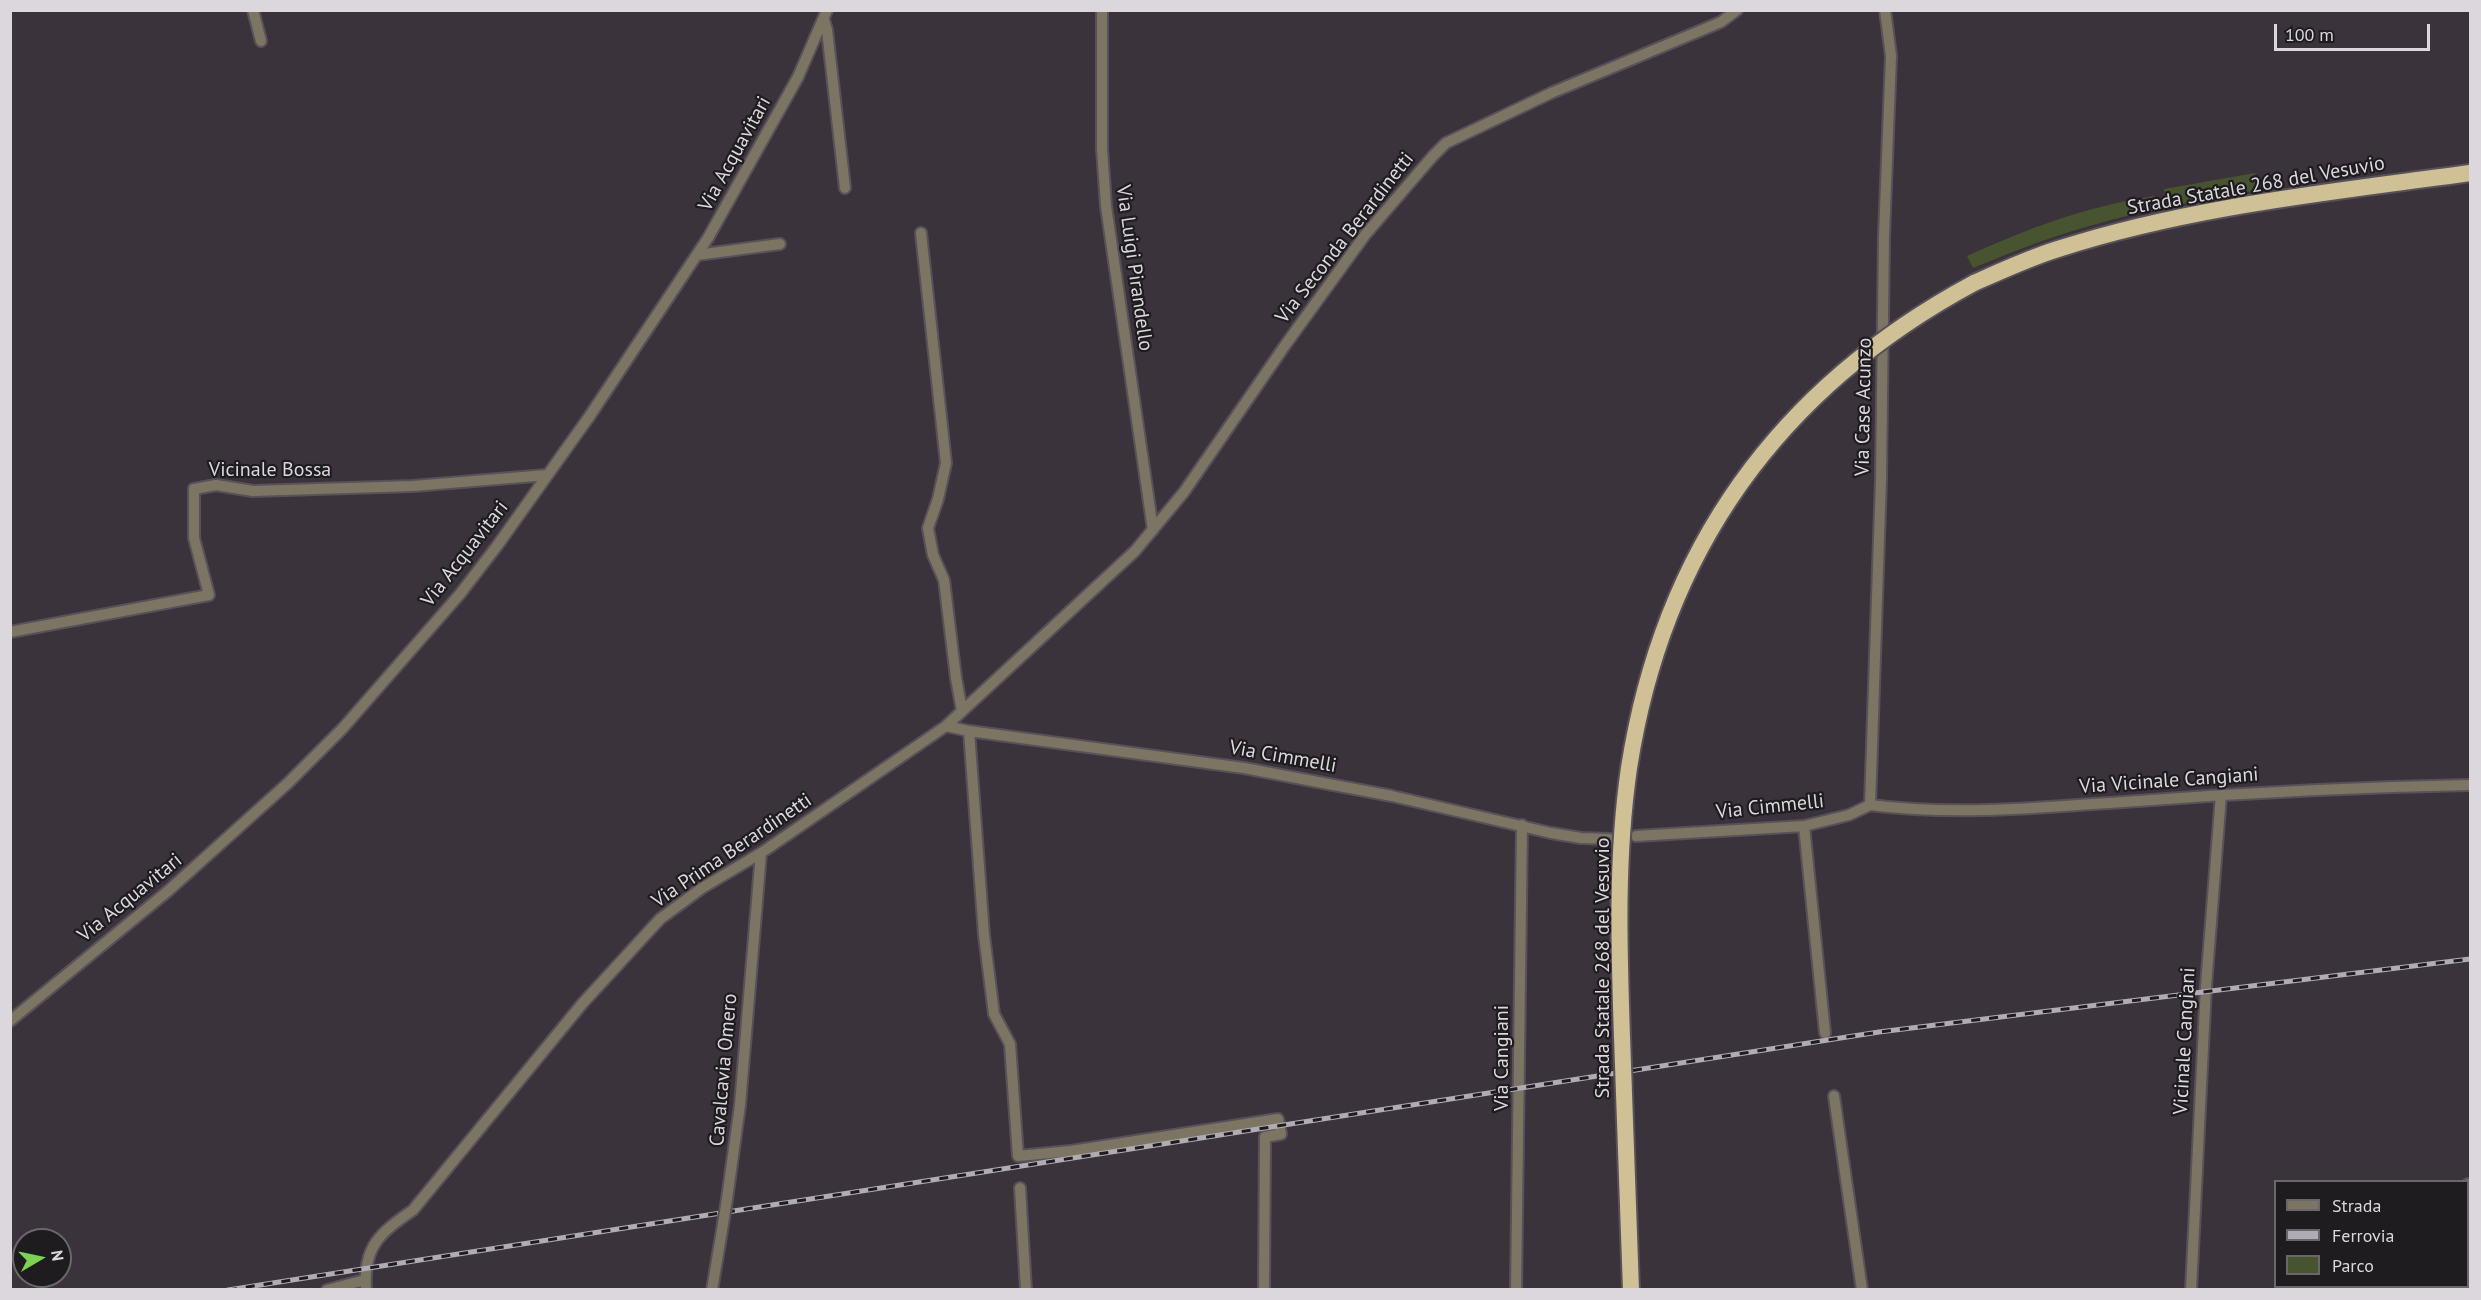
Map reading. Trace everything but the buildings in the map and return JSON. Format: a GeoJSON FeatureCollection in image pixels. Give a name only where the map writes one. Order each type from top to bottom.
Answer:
{"type":"FeatureCollection","features":[{"type":"Feature","properties":{"kind":"highway","name":"Strada Statale 268 del Vesuvio"},"geometry":{"type":"LineString","coordinates":[[1631,1290],[1620,993],[1621,853],[1629,771],[1636,731],[1661,636],[1683,583],[1709,531],[1749,472],[1808,402],[1870,349],[1903,325],[1974,284],[2056,249],[2146,225],[2239,206],[2470,173]]}},
{"type":"Feature","properties":{"kind":"street"},"geometry":{"type":"LineString","coordinates":[[253,10],[261,41]]}},
{"type":"Feature","properties":{"kind":"street","name":"Via Luigi Pirandello"},"geometry":{"type":"LineString","coordinates":[[1102,10],[1102,149],[1106,206],[1153,530]]}},
{"type":"Feature","properties":{"kind":"street","name":"Via Seconda Berardinetti"},"geometry":{"type":"LineString","coordinates":[[1153,530],[1184,492],[1286,344],[1365,235],[1446,143],[1551,93],[1711,26],[1737,10]]}},
{"type":"Feature","properties":{"kind":"street","name":"Via Case Acunzo"},"geometry":{"type":"LineString","coordinates":[[1869,805],[1881,479],[1884,236],[1891,56],[1885,10]]}},
{"type":"Feature","properties":{"kind":"street"},"geometry":{"type":"LineString","coordinates":[[825,15],[845,188]]}},
{"type":"Feature","properties":{"kind":"street","name":"Via Acquavitari"},"geometry":{"type":"LineString","coordinates":[[10,1021],[204,860],[288,783],[342,728],[460,594],[589,417],[697,255],[740,183],[787,96],[825,15]]}},
{"type":"Feature","properties":{"kind":"street"},"geometry":{"type":"LineString","coordinates":[[921,233],[946,463],[938,499],[928,528],[933,555],[944,580],[962,711]]}},
{"type":"Feature","properties":{"kind":"street"},"geometry":{"type":"LineString","coordinates":[[697,255],[780,244]]}},
{"type":"Feature","properties":{"kind":"street","name":"Vicinale Bossa"},"geometry":{"type":"LineString","coordinates":[[10,632],[209,595],[194,538],[194,489],[216,485],[253,491],[413,486],[547,475]]}},
{"type":"Feature","properties":{"kind":"street","name":"Via Prima Berardinetti"},"geometry":{"type":"LineString","coordinates":[[327,1290],[366,1285],[370,1251],[374,1242],[387,1229],[413,1210],[582,1004],[628,951],[660,919],[702,888],[761,853],[946,726],[1127,559],[1153,530]]}},
{"type":"Feature","properties":{"kind":"street","name":"Via Cimmelli"},"geometry":{"type":"LineString","coordinates":[[946,726],[969,732],[1244,768],[1392,796],[1581,838],[1610,838]]}},
{"type":"Feature","properties":{"kind":"street"},"geometry":{"type":"LineString","coordinates":[[969,732],[984,935],[994,1014],[1010,1044],[1018,1156],[1071,1151],[1278,1119],[1281,1134],[1265,1137],[1264,1288]]}},
{"type":"Feature","properties":{"kind":"street","name":"Via Vicinale Cangiani"},"geometry":{"type":"LineString","coordinates":[[1869,805],[1914,810],[2007,810],[2221,795],[2470,785]]}},
{"type":"Feature","properties":{"kind":"street","name":"Vicinale Cangiani"},"geometry":{"type":"LineString","coordinates":[[2191,1290],[2205,991],[2221,795]]}},
{"type":"Feature","properties":{"kind":"street","name":"Via Cimmelli"},"geometry":{"type":"LineString","coordinates":[[1636,836],[1804,826],[1850,815],[1869,805]]}},
{"type":"Feature","properties":{"kind":"street","name":"Via Cangiani"},"geometry":{"type":"LineString","coordinates":[[1516,1290],[1521,1088],[1518,1030],[1522,825]]}},
{"type":"Feature","properties":{"kind":"street"},"geometry":{"type":"LineString","coordinates":[[1804,826],[1825,1033]]}},
{"type":"Feature","properties":{"kind":"street","name":"Cavalcavia Omero"},"geometry":{"type":"LineString","coordinates":[[712,1290],[740,1105],[761,853]]}},
{"type":"Feature","properties":{"kind":"street"},"geometry":{"type":"LineString","coordinates":[[1834,1096],[1862,1290]]}},
{"type":"Feature","properties":{"kind":"street"},"geometry":{"type":"LineString","coordinates":[[1020,1188],[1026,1290]]}},
{"type":"Feature","properties":{"kind":"green space"},"geometry":{"type":"Polygon","coordinates":[[[2255,173],[2258,190],[2171,206],[2107,221],[2071,231],[1973,268],[1967,256],[2036,227],[2082,212],[2155,196],[2156,204],[2166,202],[2164,189],[2255,173]]]}},
{"type":"Feature","properties":{"kind":"railway"},"geometry":{"type":"LineString","coordinates":[[228,1290],[1879,1032],[2470,959]]}}]}
